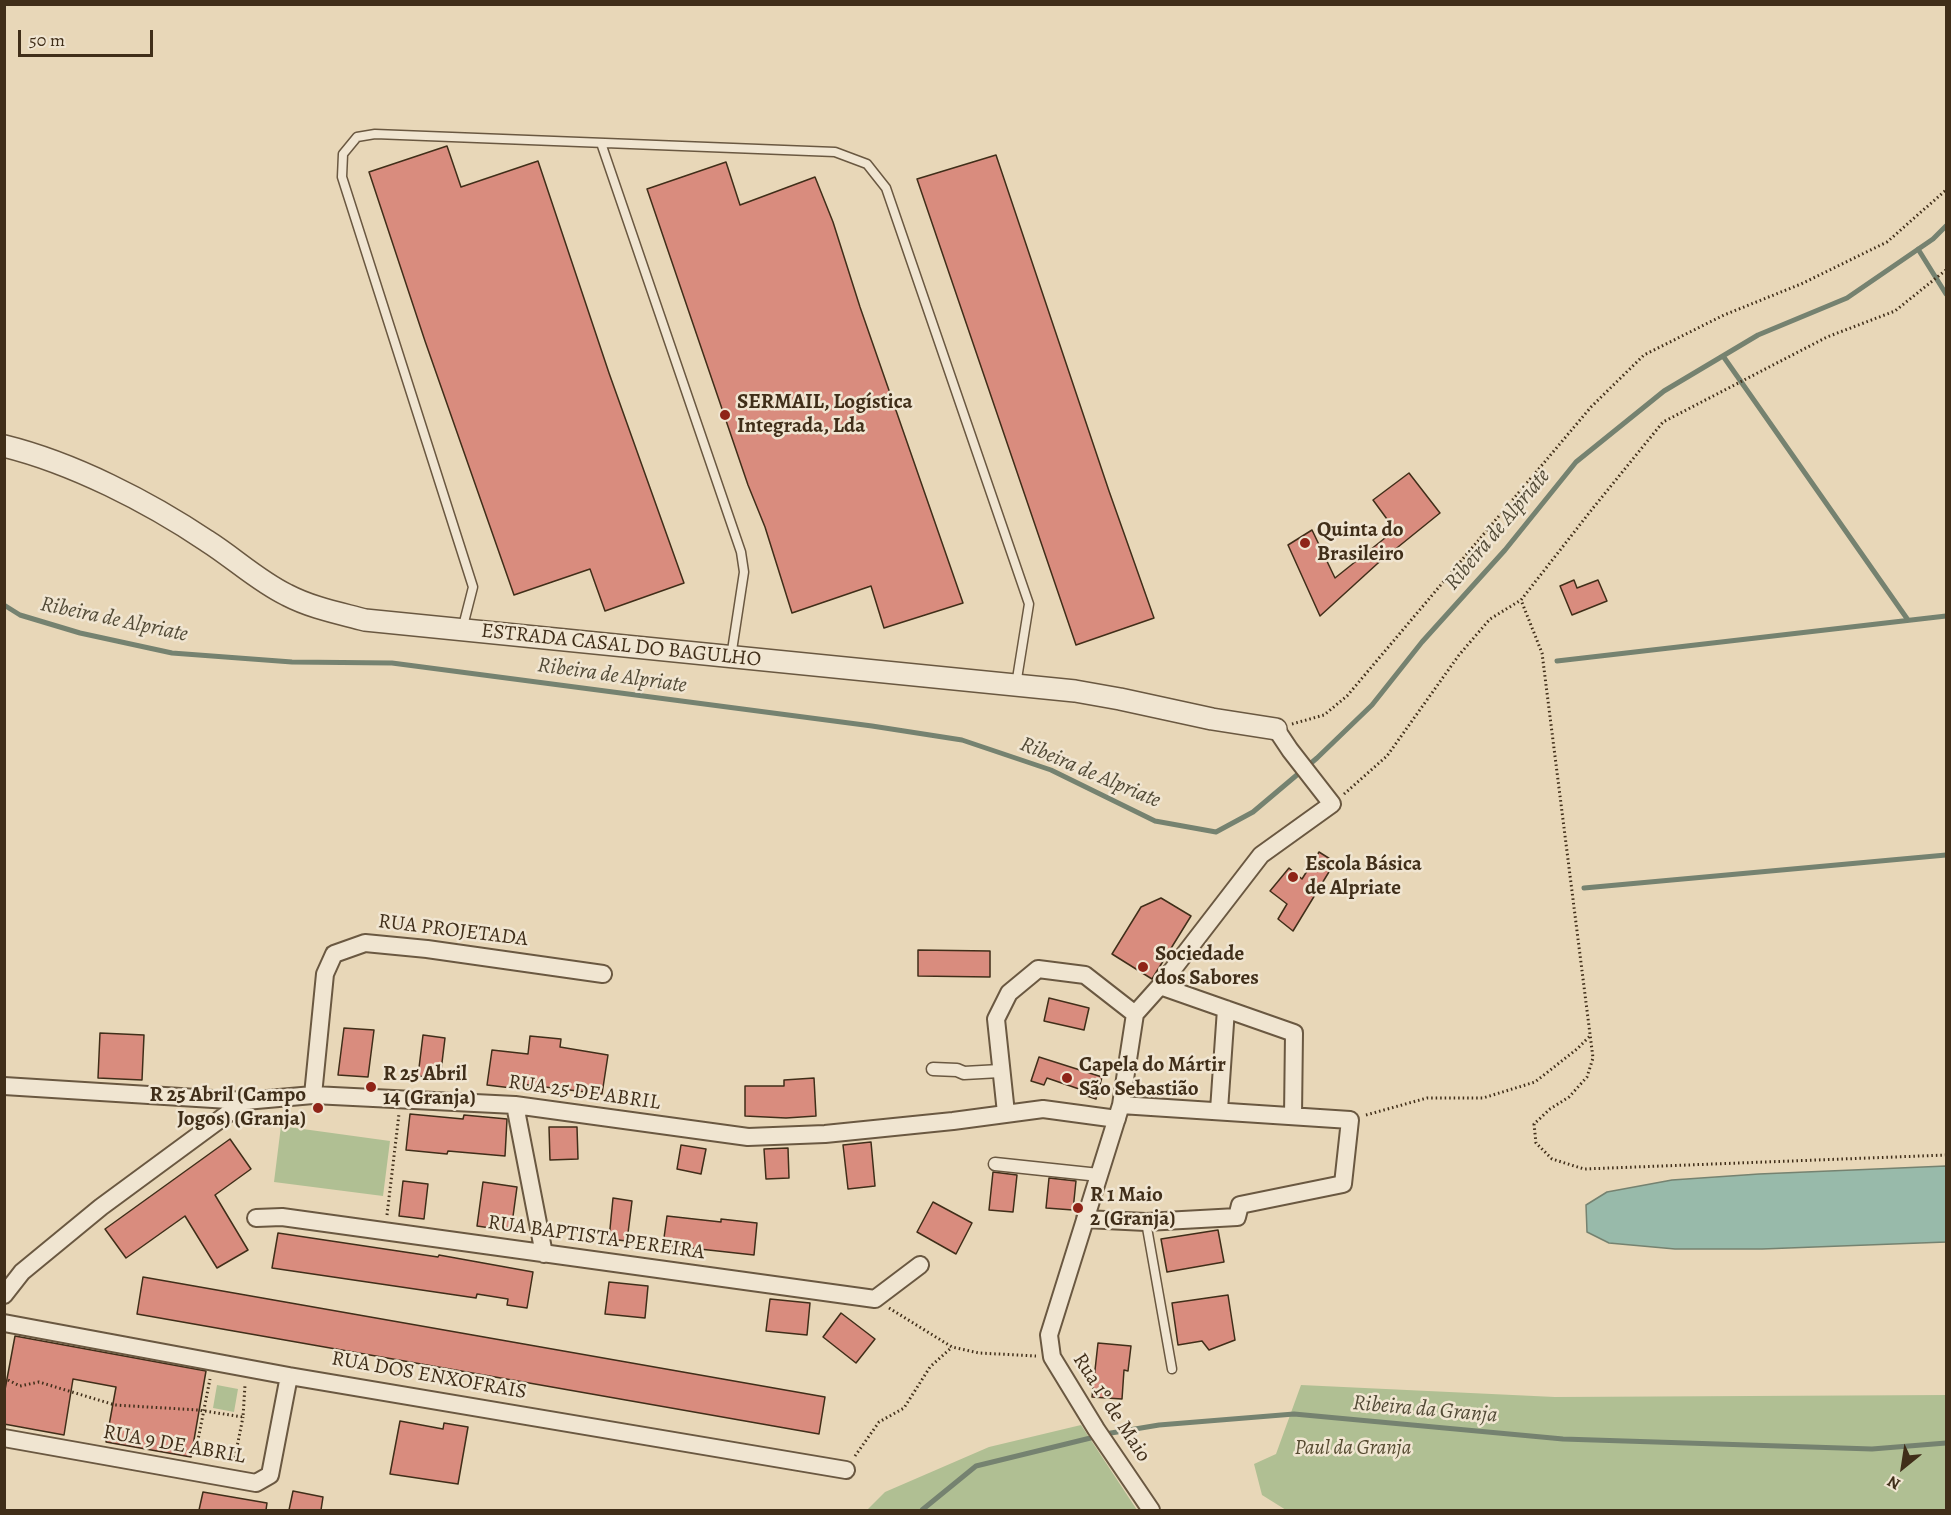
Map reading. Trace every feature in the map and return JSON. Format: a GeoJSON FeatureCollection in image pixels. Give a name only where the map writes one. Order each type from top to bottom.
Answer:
{"type":"FeatureCollection","features":[{"type":"Feature","properties":{"kind":"street","name":"ESTRADA CASAL DO BAGULHO"},"geometry":{"type":"LineString","coordinates":[[4,446],[33,453],[138,498],[207,540],[286,595],[312,606],[365,620],[1086,693],[1212,719],[1276,729]]}},
{"type":"Feature","properties":{"kind":"street"},"geometry":{"type":"LineString","coordinates":[[1119,1112],[1135,1014],[1160,986],[1261,855],[1332,804],[1276,729]]}},
{"type":"Feature","properties":{"kind":"street","name":"RUA PROJETADA"},"geometry":{"type":"LineString","coordinates":[[314,1095],[325,975],[334,954],[365,943],[603,975]]}},
{"type":"Feature","properties":{"kind":"street"},"geometry":{"type":"LineString","coordinates":[[1006,1113],[996,1019],[1009,993],[1038,969],[1085,975],[1135,1014]]}},
{"type":"Feature","properties":{"kind":"street"},"geometry":{"type":"LineString","coordinates":[[1160,986],[1294,1033],[1293,1116]]}},
{"type":"Feature","properties":{"kind":"street"},"geometry":{"type":"LineString","coordinates":[[1219,1110],[1226,1009]]}},
{"type":"Feature","properties":{"kind":"street"},"geometry":{"type":"LineString","coordinates":[[933,1069],[957,1070],[964,1073],[1000,1071]]}},
{"type":"Feature","properties":{"kind":"street","name":"RUA 25 DE ABRIL"},"geometry":{"type":"LineString","coordinates":[[4,1086],[245,1101],[314,1095],[514,1105],[748,1137],[837,1133],[1043,1109],[1119,1112],[1219,1110],[1350,1120]]}},
{"type":"Feature","properties":{"kind":"street"},"geometry":{"type":"LineString","coordinates":[[4,1295],[22,1272],[101,1207],[245,1101]]}},
{"type":"Feature","properties":{"kind":"street"},"geometry":{"type":"LineString","coordinates":[[514,1105],[544,1254]]}},
{"type":"Feature","properties":{"kind":"street","name":"Rua 1º de Maio"},"geometry":{"type":"LineString","coordinates":[[1119,1112],[1049,1335],[1052,1357],[1100,1435],[1151,1510]]}},
{"type":"Feature","properties":{"kind":"street"},"geometry":{"type":"LineString","coordinates":[[1085,1219],[1146,1222],[1238,1217],[1240,1205],[1343,1184],[1350,1120]]}},
{"type":"Feature","properties":{"kind":"street"},"geometry":{"type":"LineString","coordinates":[[995,1164],[1099,1175]]}},
{"type":"Feature","properties":{"kind":"street","name":"RUA BAPTISTA PEREIRA"},"geometry":{"type":"LineString","coordinates":[[256,1218],[282,1217],[875,1299]]}},
{"type":"Feature","properties":{"kind":"street"},"geometry":{"type":"LineString","coordinates":[[875,1299],[920,1265]]}},
{"type":"Feature","properties":{"kind":"street"},"geometry":{"type":"LineString","coordinates":[[4,1268],[22,1272]]}},
{"type":"Feature","properties":{"kind":"street","name":"RUA DOS ENXOFRAIS"},"geometry":{"type":"LineString","coordinates":[[4,1323],[289,1376],[846,1470]]}},
{"type":"Feature","properties":{"kind":"street","name":"RUA 9 DE ABRIL"},"geometry":{"type":"LineString","coordinates":[[4,1438],[256,1483],[270,1475],[289,1376]]}},
{"type":"Feature","properties":{"kind":"lane"},"geometry":{"type":"LineString","coordinates":[[462,630],[473,587],[342,177],[343,154],[357,137],[375,134],[835,152],[867,164],[886,188],[1029,604],[1016,686]]}},
{"type":"Feature","properties":{"kind":"lane"},"geometry":{"type":"LineString","coordinates":[[601,143],[741,552],[744,572],[731,658]]}},
{"type":"Feature","properties":{"kind":"lane"},"geometry":{"type":"LineString","coordinates":[[1146,1222],[1172,1369]]}},
{"type":"Feature","properties":{"kind":"path"},"geometry":{"type":"LineString","coordinates":[[1276,729],[1324,715],[1347,696],[1591,406],[1644,355],[1724,315],[1801,284],[1887,242],[1947,190]]}},
{"type":"Feature","properties":{"kind":"path"},"geometry":{"type":"LineString","coordinates":[[1332,804],[1387,756],[1459,655],[1490,619],[1521,600],[1663,422],[1827,338],[1894,311],[1947,270]]}},
{"type":"Feature","properties":{"kind":"path"},"geometry":{"type":"LineString","coordinates":[[1521,600],[1542,653],[1593,1058],[1587,1077],[1569,1096],[1534,1124],[1536,1143],[1552,1159],[1584,1169],[1947,1155]]}},
{"type":"Feature","properties":{"kind":"path"},"geometry":{"type":"LineString","coordinates":[[1350,1120],[1427,1098],[1483,1098],[1535,1082],[1591,1035]]}},
{"type":"Feature","properties":{"kind":"path"},"geometry":{"type":"LineString","coordinates":[[385,1232],[401,1100]]}},
{"type":"Feature","properties":{"kind":"path"},"geometry":{"type":"LineString","coordinates":[[875,1299],[952,1347],[979,1353],[1052,1357]]}},
{"type":"Feature","properties":{"kind":"path"},"geometry":{"type":"LineString","coordinates":[[846,1470],[879,1422],[904,1408],[930,1366],[952,1347]]}},
{"type":"Feature","properties":{"kind":"path"},"geometry":{"type":"LineString","coordinates":[[192,1472],[213,1361]]}},
{"type":"Feature","properties":{"kind":"path"},"geometry":{"type":"LineString","coordinates":[[227,1478],[236,1457],[243,1417],[247,1368]]}},
{"type":"Feature","properties":{"kind":"path"},"geometry":{"type":"LineString","coordinates":[[4,1378],[20,1386],[39,1382],[115,1405],[204,1411],[243,1417]]}},
{"type":"Feature","properties":{"kind":"green space"},"geometry":{"type":"Polygon","coordinates":[[[281,1126],[390,1141],[383,1196],[274,1182],[281,1126]]]}},
{"type":"Feature","properties":{"kind":"green space"},"geometry":{"type":"Polygon","coordinates":[[[217,1385],[238,1389],[234,1412],[213,1408],[217,1385]]]}},
{"type":"Feature","properties":{"kind":"green space","name":"Paul da Granja"},"geometry":{"type":"Polygon","coordinates":[[[1301,1385],[1555,1397],[1946,1395],[1946,1510],[1286,1510],[1262,1495],[1254,1464],[1276,1454],[1301,1385]]]}},
{"type":"Feature","properties":{"kind":"green space"},"geometry":{"type":"Polygon","coordinates":[[[1081,1425],[1137,1510],[867,1510],[885,1492],[989,1447],[1081,1425]]]}},
{"type":"Feature","properties":{"kind":"shaded area"},"geometry":{"type":"Polygon","coordinates":[[[1946,1166],[1946,1242],[1762,1249],[1675,1249],[1609,1243],[1587,1232],[1586,1205],[1607,1192],[1672,1180],[1946,1166]]]}},
{"type":"Feature","properties":{"kind":"building"},"geometry":{"type":"Polygon","coordinates":[[[447,146],[461,187],[538,161],[609,373],[684,583],[605,611],[590,569],[514,595],[425,341],[369,172],[447,146]]]}},
{"type":"Feature","properties":{"kind":"building"},"geometry":{"type":"Polygon","coordinates":[[[996,155],[1154,618],[1076,645],[917,179],[996,155]]]}},
{"type":"Feature","properties":{"kind":"building"},"geometry":{"type":"Polygon","coordinates":[[[726,162],[740,205],[815,177],[833,222],[860,307],[963,603],[884,628],[871,586],[792,613],[765,527],[748,485],[647,189],[726,162]]]}},
{"type":"Feature","properties":{"kind":"building","name":"Quinta do Brasileiro"},"geometry":{"type":"Polygon","coordinates":[[[1409,473],[1440,513],[1377,564],[1320,616],[1288,545],[1312,530],[1335,578],[1395,530],[1373,500],[1409,473]]]}},
{"type":"Feature","properties":{"kind":"building"},"geometry":{"type":"Polygon","coordinates":[[[1574,580],[1577,588],[1598,580],[1607,601],[1572,615],[1560,586],[1574,580]]]}},
{"type":"Feature","properties":{"kind":"building"},"geometry":{"type":"Polygon","coordinates":[[[1319,852],[1335,862],[1293,931],[1278,919],[1287,904],[1270,891],[1289,868],[1302,879],[1319,852]]]}},
{"type":"Feature","properties":{"kind":"building"},"geometry":{"type":"Polygon","coordinates":[[[1161,898],[1191,916],[1152,979],[1112,954],[1141,907],[1161,898]]]}},
{"type":"Feature","properties":{"kind":"building"},"geometry":{"type":"Polygon","coordinates":[[[918,950],[990,951],[990,977],[918,976],[918,950]]]}},
{"type":"Feature","properties":{"kind":"building"},"geometry":{"type":"Polygon","coordinates":[[[1049,998],[1089,1008],[1084,1030],[1044,1021],[1049,998]]]}},
{"type":"Feature","properties":{"kind":"building"},"geometry":{"type":"Polygon","coordinates":[[[344,1028],[374,1030],[368,1077],[338,1075],[344,1028]]]}},
{"type":"Feature","properties":{"kind":"building"},"geometry":{"type":"Polygon","coordinates":[[[100,1033],[144,1035],[142,1080],[98,1078],[100,1033]]]}},
{"type":"Feature","properties":{"kind":"building"},"geometry":{"type":"Polygon","coordinates":[[[423,1035],[445,1038],[440,1079],[418,1076],[423,1035]]]}},
{"type":"Feature","properties":{"kind":"building"},"geometry":{"type":"Polygon","coordinates":[[[530,1036],[561,1039],[560,1047],[608,1055],[602,1094],[521,1084],[520,1089],[487,1085],[492,1050],[528,1054],[530,1036]]]}},
{"type":"Feature","properties":{"kind":"building","name":"Capela do Mártir São Sebastião"},"geometry":{"type":"Polygon","coordinates":[[[1039,1057],[1102,1077],[1096,1099],[1081,1094],[1082,1090],[1047,1078],[1044,1085],[1031,1081],[1039,1057]]]}},
{"type":"Feature","properties":{"kind":"building"},"geometry":{"type":"Polygon","coordinates":[[[814,1078],[816,1116],[786,1118],[745,1116],[745,1086],[784,1086],[784,1080],[814,1078]]]}},
{"type":"Feature","properties":{"kind":"building"},"geometry":{"type":"Polygon","coordinates":[[[410,1114],[463,1119],[464,1115],[507,1119],[505,1156],[406,1150],[410,1114]]]}},
{"type":"Feature","properties":{"kind":"building"},"geometry":{"type":"Polygon","coordinates":[[[549,1127],[577,1127],[578,1159],[550,1160],[549,1127]]]}},
{"type":"Feature","properties":{"kind":"building"},"geometry":{"type":"Polygon","coordinates":[[[230,1139],[251,1169],[215,1195],[248,1250],[217,1268],[185,1216],[126,1258],[105,1229],[230,1139]]]}},
{"type":"Feature","properties":{"kind":"building"},"geometry":{"type":"Polygon","coordinates":[[[871,1142],[875,1186],[848,1189],[843,1145],[871,1142]]]}},
{"type":"Feature","properties":{"kind":"building"},"geometry":{"type":"Polygon","coordinates":[[[681,1145],[706,1149],[701,1174],[677,1169],[681,1145]]]}},
{"type":"Feature","properties":{"kind":"building"},"geometry":{"type":"Polygon","coordinates":[[[788,1148],[789,1178],[766,1179],[764,1149],[788,1148]]]}},
{"type":"Feature","properties":{"kind":"building"},"geometry":{"type":"Polygon","coordinates":[[[993,1172],[1017,1175],[1013,1212],[989,1210],[993,1172]]]}},
{"type":"Feature","properties":{"kind":"building"},"geometry":{"type":"Polygon","coordinates":[[[1049,1178],[1076,1181],[1073,1210],[1046,1208],[1049,1178]]]}},
{"type":"Feature","properties":{"kind":"building"},"geometry":{"type":"Polygon","coordinates":[[[403,1181],[428,1184],[424,1219],[399,1216],[403,1181]]]}},
{"type":"Feature","properties":{"kind":"building"},"geometry":{"type":"Polygon","coordinates":[[[483,1182],[517,1187],[511,1231],[477,1226],[483,1182]]]}},
{"type":"Feature","properties":{"kind":"building"},"geometry":{"type":"Polygon","coordinates":[[[613,1198],[632,1201],[627,1241],[609,1239],[613,1198]]]}},
{"type":"Feature","properties":{"kind":"building"},"geometry":{"type":"Polygon","coordinates":[[[933,1202],[972,1223],[956,1254],[917,1232],[933,1202]]]}},
{"type":"Feature","properties":{"kind":"building"},"geometry":{"type":"Polygon","coordinates":[[[667,1216],[757,1223],[754,1255],[663,1245],[667,1216]]]}},
{"type":"Feature","properties":{"kind":"building"},"geometry":{"type":"Polygon","coordinates":[[[1218,1230],[1224,1262],[1167,1272],[1161,1239],[1218,1230]]]}},
{"type":"Feature","properties":{"kind":"building"},"geometry":{"type":"Polygon","coordinates":[[[278,1233],[438,1257],[439,1255],[533,1272],[527,1308],[507,1305],[508,1299],[477,1294],[476,1298],[272,1268],[278,1233]]]}},
{"type":"Feature","properties":{"kind":"building"},"geometry":{"type":"Polygon","coordinates":[[[143,1277],[825,1397],[819,1434],[137,1314],[143,1277]]]}},
{"type":"Feature","properties":{"kind":"building"},"geometry":{"type":"Polygon","coordinates":[[[609,1282],[648,1286],[645,1318],[605,1314],[609,1282]]]}},
{"type":"Feature","properties":{"kind":"building"},"geometry":{"type":"Polygon","coordinates":[[[1228,1295],[1235,1340],[1209,1350],[1202,1341],[1178,1345],[1172,1303],[1228,1295]]]}},
{"type":"Feature","properties":{"kind":"building"},"geometry":{"type":"Polygon","coordinates":[[[770,1299],[810,1303],[807,1335],[766,1331],[770,1299]]]}},
{"type":"Feature","properties":{"kind":"building"},"geometry":{"type":"Polygon","coordinates":[[[841,1313],[875,1339],[856,1363],[823,1337],[841,1313]]]}},
{"type":"Feature","properties":{"kind":"building"},"geometry":{"type":"Polygon","coordinates":[[[15,1336],[206,1371],[191,1457],[106,1442],[116,1387],[73,1379],[64,1435],[4,1424],[4,1395],[15,1336]]]}},
{"type":"Feature","properties":{"kind":"building"},"geometry":{"type":"Polygon","coordinates":[[[1098,1343],[1131,1346],[1128,1371],[1124,1370],[1122,1399],[1092,1397],[1098,1343]]]}},
{"type":"Feature","properties":{"kind":"building"},"geometry":{"type":"Polygon","coordinates":[[[400,1421],[443,1429],[444,1423],[468,1427],[458,1484],[390,1474],[400,1421]]]}},
{"type":"Feature","properties":{"kind":"building"},"geometry":{"type":"Polygon","coordinates":[[[293,1491],[323,1497],[321,1510],[289,1510],[293,1491]]]}},
{"type":"Feature","properties":{"kind":"building"},"geometry":{"type":"Polygon","coordinates":[[[203,1492],[267,1503],[266,1510],[199,1510],[203,1492]]]}},
{"type":"Feature","properties":{"kind":"waterway","name":"Ribeira de Alpriate"},"geometry":{"type":"LineString","coordinates":[[4,605],[20,615],[80,633],[172,653],[292,662],[392,663],[872,726],[962,740],[1051,770],[1155,821],[1216,832],[1253,812],[1317,758],[1372,705],[1422,642],[1505,550],[1576,462],[1664,391],[1758,335],[1847,298],[1933,239],[1946,226]]}},
{"type":"Feature","properties":{"kind":"waterway"},"geometry":{"type":"LineString","coordinates":[[1918,249],[1946,294]]}},
{"type":"Feature","properties":{"kind":"waterway"},"geometry":{"type":"LineString","coordinates":[[1723,356],[1908,620]]}},
{"type":"Feature","properties":{"kind":"waterway"},"geometry":{"type":"LineString","coordinates":[[1557,661],[1946,616]]}},
{"type":"Feature","properties":{"kind":"waterway"},"geometry":{"type":"LineString","coordinates":[[1584,888],[1946,855]]}},
{"type":"Feature","properties":{"kind":"waterway","name":"Ribeira da Granja"},"geometry":{"type":"LineString","coordinates":[[922,1510],[976,1466],[1111,1433],[1159,1425],[1294,1414],[1563,1439],[1872,1449],[1946,1443]]}},
{"type":"Feature","properties":{"kind":"place","name":"SERMAIL, Logística Integrada, Lda"},"geometry":{"type":"Point","coordinates":[725,415]}},
{"type":"Feature","properties":{"kind":"place","name":"Quinta do Brasileiro"},"geometry":{"type":"Point","coordinates":[1305,543]}},
{"type":"Feature","properties":{"kind":"place","name":"Escola Básica de Alpriate"},"geometry":{"type":"Point","coordinates":[1293,877]}},
{"type":"Feature","properties":{"kind":"place","name":"Sociedade dos Sabores"},"geometry":{"type":"Point","coordinates":[1143,967]}},
{"type":"Feature","properties":{"kind":"place","name":"Capela do Mártir São Sebastião"},"geometry":{"type":"Point","coordinates":[1067,1078]}},
{"type":"Feature","properties":{"kind":"place","name":"R 25 Abril 14 (Granja)"},"geometry":{"type":"Point","coordinates":[371,1087]}},
{"type":"Feature","properties":{"kind":"place","name":"R 25 Abril (Campo Jogos) (Granja)"},"geometry":{"type":"Point","coordinates":[318,1108]}},
{"type":"Feature","properties":{"kind":"place","name":"R 1 Maio 2 (Granja)"},"geometry":{"type":"Point","coordinates":[1078,1208]}}]}
